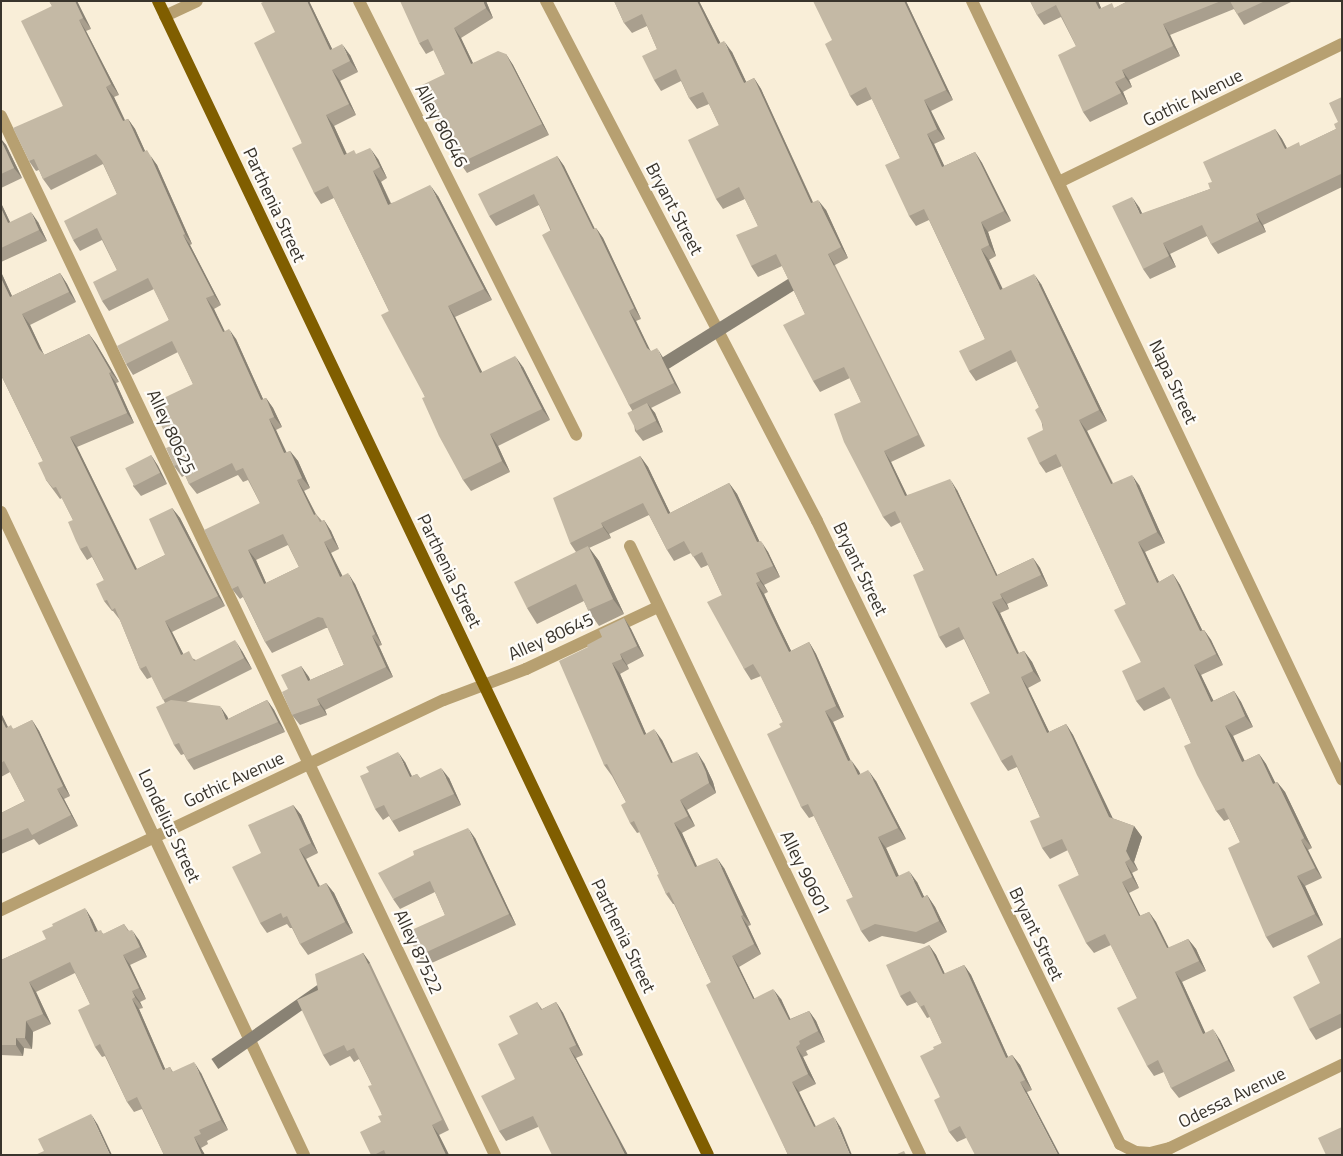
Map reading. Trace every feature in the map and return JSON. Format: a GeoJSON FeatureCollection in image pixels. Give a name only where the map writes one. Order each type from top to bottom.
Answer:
{"type":"FeatureCollection","features":[{"type":"Feature","properties":{"kind":"main road","name":"Parthenia Street"},"geometry":{"type":"LineString","coordinates":[[158,1],[708,1155]]}},
{"type":"Feature","properties":{"kind":"street"},"geometry":{"type":"LineString","coordinates":[[165,16],[197,1]]}},
{"type":"Feature","properties":{"kind":"street","name":"Alley 80646"},"geometry":{"type":"LineString","coordinates":[[359,1],[494,267],[576,435]]}},
{"type":"Feature","properties":{"kind":"street","name":"Bryant Street"},"geometry":{"type":"LineString","coordinates":[[546,1],[817,521],[1110,1130],[1120,1144],[1136,1152]]}},
{"type":"Feature","properties":{"kind":"street","name":"Napa Street"},"geometry":{"type":"LineString","coordinates":[[972,1],[1342,779]]}},
{"type":"Feature","properties":{"kind":"street","name":"Gothic Avenue"},"geometry":{"type":"LineString","coordinates":[[1059,182],[1342,44]]}},
{"type":"Feature","properties":{"kind":"street","name":"Alley 80625"},"geometry":{"type":"LineString","coordinates":[[1,116],[309,764]]}},
{"type":"Feature","properties":{"kind":"street","name":"Londelius Street"},"geometry":{"type":"LineString","coordinates":[[1,512],[304,1155]]}},
{"type":"Feature","properties":{"kind":"street","name":"Alley 90601"},"geometry":{"type":"LineString","coordinates":[[630,546],[920,1155]]}},
{"type":"Feature","properties":{"kind":"street","name":"Alley 80645"},"geometry":{"type":"LineString","coordinates":[[483,684],[526,669],[658,606]]}},
{"type":"Feature","properties":{"kind":"street","name":"Gothic Avenue"},"geometry":{"type":"LineString","coordinates":[[1,910],[483,684]]}},
{"type":"Feature","properties":{"kind":"street","name":"Alley 87522"},"geometry":{"type":"LineString","coordinates":[[309,764],[495,1155]]}},
{"type":"Feature","properties":{"kind":"street","name":"Odessa Avenue"},"geometry":{"type":"LineString","coordinates":[[1136,1152],[1150,1153],[1170,1148],[1342,1065]]}},
{"type":"Feature","properties":{"kind":"building"},"geometry":{"type":"Polygon","coordinates":[[[49,1],[75,1],[83,18],[79,20],[111,84],[106,87],[123,121],[128,119],[143,152],[147,150],[150,155],[185,234],[183,235],[214,295],[206,298],[223,332],[229,329],[261,400],[266,398],[274,417],[269,419],[284,453],[290,451],[302,478],[297,480],[314,515],[316,514],[320,522],[324,520],[332,538],[324,542],[340,577],[348,573],[375,634],[372,636],[386,667],[317,699],[320,705],[292,715],[282,692],[288,689],[281,675],[301,666],[308,681],[344,665],[323,618],[318,617],[265,642],[238,586],[232,589],[204,530],[260,503],[243,468],[236,471],[232,463],[189,484],[180,464],[174,466],[166,448],[171,446],[151,404],[193,384],[172,341],[126,364],[117,346],[169,320],[148,278],[102,301],[93,282],[117,270],[97,228],[73,240],[64,221],[117,194],[102,161],[96,154],[43,179],[34,159],[29,161],[13,128],[63,106],[21,21],[52,6],[49,1]],[[283,534],[248,550],[264,584],[299,567],[283,534]]]}},
{"type":"Feature","properties":{"kind":"building"},"geometry":{"type":"Polygon","coordinates":[[[265,1],[307,1],[330,50],[342,44],[350,61],[332,70],[349,104],[326,115],[344,155],[354,150],[356,154],[370,148],[380,167],[373,171],[388,205],[430,185],[484,289],[448,306],[480,373],[515,356],[542,409],[490,434],[502,461],[463,480],[439,436],[422,398],[425,397],[381,315],[389,311],[328,186],[314,193],[292,148],[302,143],[254,43],[275,32],[261,3],[265,1]]]}},
{"type":"Feature","properties":{"kind":"building"},"geometry":{"type":"Polygon","coordinates":[[[400,1],[483,1],[486,8],[454,28],[471,64],[498,51],[506,54],[542,124],[460,163],[420,86],[445,74],[428,39],[419,43],[400,1]]]}},
{"type":"Feature","properties":{"kind":"building"},"geometry":{"type":"Polygon","coordinates":[[[614,1],[697,1],[718,44],[724,41],[744,83],[754,78],[811,203],[818,200],[841,247],[828,254],[918,435],[884,451],[905,496],[950,479],[996,576],[1033,558],[1041,575],[1000,594],[1002,598],[992,602],[1017,654],[1024,651],[1033,671],[1021,677],[1047,733],[1066,724],[1109,817],[1134,826],[1126,851],[1130,859],[1125,862],[1132,877],[1122,882],[1139,916],[1149,912],[1167,948],[1188,939],[1199,961],[1175,972],[1203,1034],[1213,1029],[1228,1060],[1171,1088],[1158,1060],[1147,1066],[1117,1008],[1137,998],[1105,934],[1086,943],[1058,885],[1079,875],[1062,839],[1042,848],[1030,821],[1040,817],[1012,755],[1001,761],[970,703],[990,693],[959,627],[939,637],[913,575],[924,570],[895,511],[883,517],[844,442],[834,414],[861,402],[844,367],[813,381],[783,325],[805,314],[776,254],[751,266],[736,235],[758,226],[739,187],[716,199],[688,140],[719,125],[703,92],[689,98],[676,69],[654,80],[642,56],[657,49],[642,14],[624,23],[614,1]]]}},
{"type":"Feature","properties":{"kind":"building"},"geometry":{"type":"Polygon","coordinates":[[[813,1],[904,1],[946,90],[924,100],[937,129],[927,134],[942,167],[975,152],[1004,211],[981,222],[989,245],[981,249],[1000,290],[1034,274],[1099,410],[1079,420],[1111,484],[1132,475],[1157,532],[1138,542],[1157,583],[1173,574],[1200,631],[1204,630],[1216,654],[1194,665],[1211,702],[1234,691],[1245,716],[1225,726],[1242,762],[1259,754],[1273,784],[1277,782],[1304,838],[1301,840],[1315,868],[1297,876],[1315,914],[1266,937],[1228,848],[1240,842],[1224,808],[1216,811],[1197,775],[1184,746],[1191,743],[1170,697],[1164,687],[1136,701],[1122,671],[1141,662],[1114,610],[1126,604],[1056,454],[1039,463],[1027,438],[1043,430],[1043,425],[1035,410],[1039,407],[1011,350],[969,371],[959,351],[985,339],[924,209],[909,216],[885,165],[900,158],[866,87],[850,96],[825,44],[832,40],[813,1]]]}},
{"type":"Feature","properties":{"kind":"building"},"geometry":{"type":"Polygon","coordinates":[[[1030,1],[1095,1],[1099,9],[1112,3],[1114,8],[1128,1],[1221,1],[1163,24],[1173,46],[1122,70],[1125,77],[1115,82],[1121,93],[1083,112],[1058,55],[1076,46],[1056,5],[1037,15],[1030,1]]]}},
{"type":"Feature","properties":{"kind":"building"},"geometry":{"type":"Polygon","coordinates":[[[1230,1],[1265,1],[1237,14],[1230,1]]]}},
{"type":"Feature","properties":{"kind":"building"},"geometry":{"type":"Polygon","coordinates":[[[1342,97],[1342,175],[1256,214],[1259,221],[1211,244],[1202,225],[1163,243],[1169,256],[1143,269],[1112,206],[1132,197],[1140,214],[1210,189],[1208,183],[1212,182],[1203,162],[1275,129],[1285,149],[1299,142],[1300,146],[1336,129],[1334,124],[1338,122],[1329,103],[1342,97]]]}},
{"type":"Feature","properties":{"kind":"building"},"geometry":{"type":"Polygon","coordinates":[[[1,140],[14,168],[1,174],[1,140]]]}},
{"type":"Feature","properties":{"kind":"building"},"geometry":{"type":"Polygon","coordinates":[[[557,156],[593,229],[596,228],[634,308],[629,311],[647,348],[651,351],[657,348],[674,383],[629,405],[542,235],[551,230],[534,194],[489,216],[478,194],[557,156]]]}},
{"type":"Feature","properties":{"kind":"building"},"geometry":{"type":"Polygon","coordinates":[[[1,208],[8,223],[31,212],[39,230],[1,248],[1,208]]]}},
{"type":"Feature","properties":{"kind":"building"},"geometry":{"type":"Polygon","coordinates":[[[60,273],[69,292],[22,314],[39,349],[45,355],[89,334],[111,372],[109,373],[127,413],[70,437],[135,570],[165,555],[149,519],[172,508],[218,596],[165,621],[181,655],[189,651],[194,661],[235,640],[244,658],[163,700],[146,666],[140,669],[115,608],[112,610],[107,600],[104,601],[96,584],[104,580],[87,546],[80,549],[68,522],[73,520],[56,487],[53,488],[46,480],[38,463],[43,461],[1,375],[1,278],[10,297],[60,273]]]}},
{"type":"Feature","properties":{"kind":"building"},"geometry":{"type":"Polygon","coordinates":[[[647,403],[656,421],[636,431],[627,413],[647,403]]]}},
{"type":"Feature","properties":{"kind":"building"},"geometry":{"type":"Polygon","coordinates":[[[151,455],[160,473],[134,486],[125,468],[151,455]]]}},
{"type":"Feature","properties":{"kind":"building"},"geometry":{"type":"Polygon","coordinates":[[[640,456],[668,514],[729,483],[757,542],[761,541],[773,566],[756,573],[760,581],[756,583],[789,652],[809,642],[836,706],[825,711],[848,761],[851,760],[858,775],[868,770],[898,828],[878,837],[896,877],[909,871],[922,898],[927,895],[939,921],[916,932],[875,924],[861,931],[846,900],[853,897],[808,804],[801,807],[767,734],[781,727],[779,724],[783,722],[753,664],[744,669],[707,602],[722,595],[702,552],[693,557],[684,541],[667,550],[643,503],[601,523],[603,527],[570,543],[553,498],[640,456]]]}},
{"type":"Feature","properties":{"kind":"building"},"geometry":{"type":"Polygon","coordinates":[[[588,546],[613,599],[588,610],[576,584],[527,608],[514,582],[588,546]]]}},
{"type":"Feature","properties":{"kind":"building"},"geometry":{"type":"Polygon","coordinates":[[[624,618],[637,646],[620,654],[622,659],[612,663],[644,735],[654,729],[671,763],[697,752],[709,783],[680,800],[688,816],[674,823],[695,867],[717,858],[743,915],[741,916],[754,944],[732,956],[753,999],[773,989],[789,1020],[809,1011],[818,1031],[799,1041],[800,1044],[796,1047],[808,1074],[792,1082],[814,1127],[834,1117],[850,1155],[788,1155],[706,985],[711,982],[669,892],[666,894],[657,875],[659,874],[634,821],[630,823],[621,805],[626,802],[607,764],[604,765],[559,661],[588,647],[587,645],[602,637],[599,630],[624,618]]]}},
{"type":"Feature","properties":{"kind":"building"},"geometry":{"type":"Polygon","coordinates":[[[171,700],[220,706],[226,720],[267,700],[278,722],[187,760],[179,743],[174,745],[156,707],[171,700]]]}},
{"type":"Feature","properties":{"kind":"building"},"geometry":{"type":"Polygon","coordinates":[[[1,718],[6,728],[11,725],[13,729],[32,720],[63,786],[57,789],[71,815],[32,835],[28,828],[1,840],[1,813],[25,801],[4,761],[1,763],[1,718]]]}},
{"type":"Feature","properties":{"kind":"building"},"geometry":{"type":"Polygon","coordinates":[[[398,752],[410,777],[417,774],[420,778],[441,768],[454,794],[392,821],[384,805],[375,809],[360,776],[369,772],[366,767],[398,752]]]}},
{"type":"Feature","properties":{"kind":"building"},"geometry":{"type":"Polygon","coordinates":[[[293,805],[311,843],[299,849],[318,887],[326,883],[345,922],[300,944],[287,916],[283,918],[281,913],[260,923],[232,867],[261,853],[248,825],[293,805]]]}},
{"type":"Feature","properties":{"kind":"building"},"geometry":{"type":"Polygon","coordinates":[[[468,828],[509,914],[418,956],[407,932],[445,915],[430,881],[393,899],[378,873],[414,855],[413,851],[468,828]]]}},
{"type":"Feature","properties":{"kind":"building"},"geometry":{"type":"Polygon","coordinates":[[[85,908],[95,932],[101,930],[103,934],[124,924],[128,931],[132,930],[140,947],[123,955],[139,988],[132,991],[135,997],[132,999],[163,1070],[170,1067],[172,1072],[194,1062],[221,1120],[199,1130],[201,1134],[194,1137],[202,1155],[164,1155],[137,1097],[127,1102],[100,1044],[95,1047],[78,1010],[90,1004],[70,962],[29,982],[43,1014],[26,1021],[25,1038],[16,1038],[16,1045],[1,1045],[1,960],[46,939],[42,931],[85,908]]]}},
{"type":"Feature","properties":{"kind":"building"},"geometry":{"type":"Polygon","coordinates":[[[1342,937],[1342,1013],[1309,1029],[1293,997],[1320,983],[1307,956],[1342,937]]]}},
{"type":"Feature","properties":{"kind":"building"},"geometry":{"type":"Polygon","coordinates":[[[929,945],[943,974],[964,965],[1006,1058],[1012,1055],[1025,1080],[1020,1082],[1058,1155],[975,1155],[960,1126],[949,1132],[934,1100],[940,1097],[920,1056],[942,1043],[924,1005],[920,1007],[910,991],[900,996],[886,965],[929,945]]]}},
{"type":"Feature","properties":{"kind":"building"},"geometry":{"type":"Polygon","coordinates":[[[363,953],[442,1120],[432,1125],[446,1155],[386,1155],[384,1150],[371,1155],[360,1132],[381,1122],[378,1116],[382,1115],[368,1086],[372,1085],[354,1048],[347,1051],[344,1045],[323,1055],[297,1000],[318,990],[315,974],[363,953]]]}},
{"type":"Feature","properties":{"kind":"building"},"geometry":{"type":"Polygon","coordinates":[[[537,1002],[541,1010],[556,1002],[576,1045],[569,1048],[625,1155],[552,1155],[533,1116],[499,1131],[481,1096],[515,1079],[498,1044],[518,1034],[509,1016],[537,1002]]]}},
{"type":"Feature","properties":{"kind":"building"},"geometry":{"type":"Polygon","coordinates":[[[91,1114],[110,1155],[35,1155],[44,1151],[38,1139],[91,1114]]]}},
{"type":"Feature","properties":{"kind":"building"},"geometry":{"type":"Polygon","coordinates":[[[1342,1127],[1342,1155],[1326,1155],[1318,1138],[1342,1127]]]}},
{"type":"Feature","properties":{"kind":"building"},"geometry":{"type":"Polygon","coordinates":[[[904,1151],[906,1155],[895,1155],[904,1151]]]}}]}
